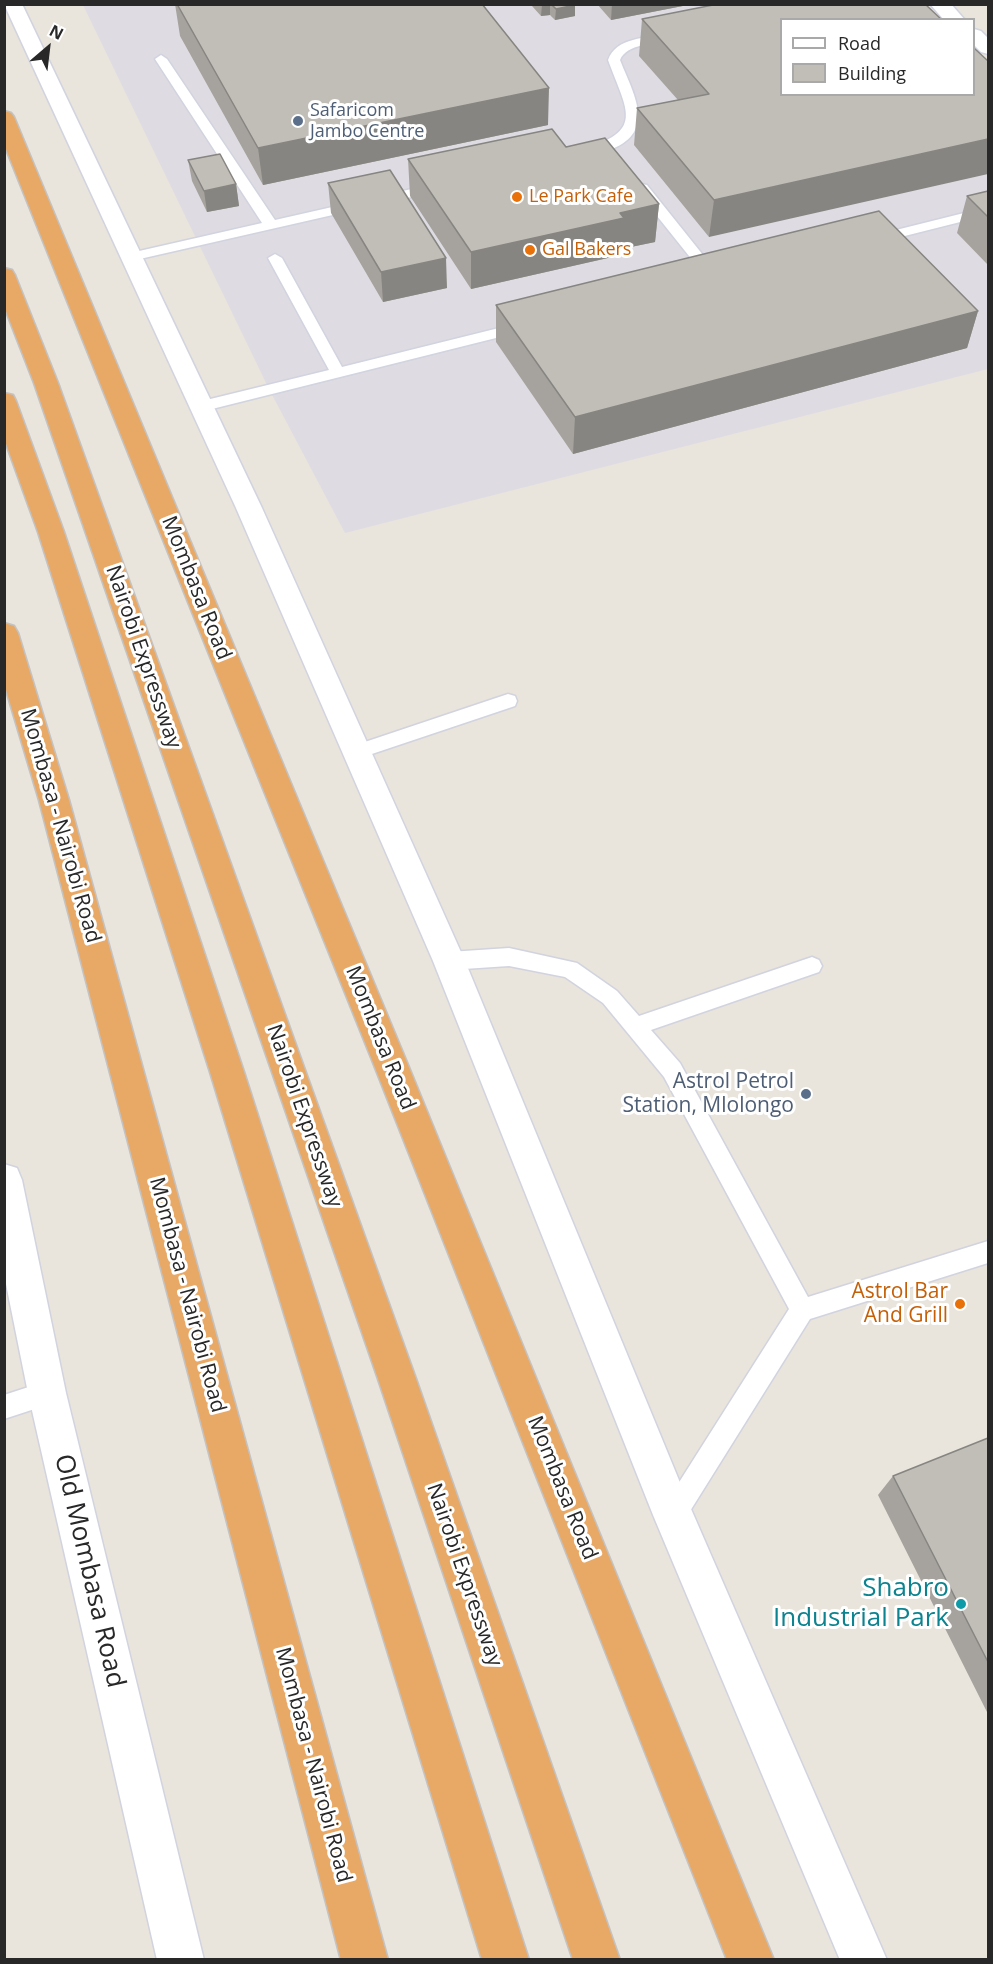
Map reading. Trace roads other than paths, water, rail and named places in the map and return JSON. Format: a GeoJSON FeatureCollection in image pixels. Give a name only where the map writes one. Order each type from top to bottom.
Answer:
{"type":"FeatureCollection","features":[{"type":"Feature","properties":{"kind":"highway","name":"Mombasa Road"},"geometry":{"type":"LineString","coordinates":[[4,117],[389,1060],[751,1959]]}},
{"type":"Feature","properties":{"kind":"highway","name":"Nairobi Expressway"},"geometry":{"type":"LineString","coordinates":[[4,274],[46,383],[392,1365],[597,1959]]}},
{"type":"Feature","properties":{"kind":"highway"},"geometry":{"type":"LineString","coordinates":[[4,401],[51,532],[223,1060],[506,1959]]}},
{"type":"Feature","properties":{"kind":"highway","name":"Mombasa - Nairobi Road"},"geometry":{"type":"LineString","coordinates":[[4,633],[54,800],[365,1959]]}},
{"type":"Feature","properties":{"kind":"street"},"geometry":{"type":"LineString","coordinates":[[12,4],[249,508],[357,752],[448,961],[673,1515],[864,1959]]}},
{"type":"Feature","properties":{"kind":"street"},"geometry":{"type":"LineString","coordinates":[[939,4],[954,18]]}},
{"type":"Feature","properties":{"kind":"street"},"geometry":{"type":"LineString","coordinates":[[975,36],[988,48]]}},
{"type":"Feature","properties":{"kind":"street","name":"Old Mombasa Road"},"geometry":{"type":"LineString","coordinates":[[4,1180],[47,1393],[181,1959]]}},
{"type":"Feature","properties":{"kind":"lane"},"geometry":{"type":"LineString","coordinates":[[575,155],[613,152],[630,132],[634,117],[614,60],[615,55],[622,48],[686,33]]}},
{"type":"Feature","properties":{"kind":"lane"},"geometry":{"type":"LineString","coordinates":[[161,58],[271,225]]}},
{"type":"Feature","properties":{"kind":"lane"},"geometry":{"type":"LineString","coordinates":[[631,174],[715,279]]}},
{"type":"Feature","properties":{"kind":"lane"},"geometry":{"type":"LineString","coordinates":[[131,257],[446,184]]}},
{"type":"Feature","properties":{"kind":"lane"},"geometry":{"type":"LineString","coordinates":[[863,242],[988,211]]}},
{"type":"Feature","properties":{"kind":"lane"},"geometry":{"type":"LineString","coordinates":[[275,258],[338,373]]}},
{"type":"Feature","properties":{"kind":"lane"},"geometry":{"type":"LineString","coordinates":[[200,406],[532,324]]}},
{"type":"Feature","properties":{"kind":"lane"},"geometry":{"type":"LineString","coordinates":[[357,752],[508,701]]}},
{"type":"Feature","properties":{"kind":"lane"},"geometry":{"type":"LineString","coordinates":[[448,961],[509,957],[570,969],[610,997],[672,1070],[802,1310]]}},
{"type":"Feature","properties":{"kind":"lane"},"geometry":{"type":"LineString","coordinates":[[635,1026],[812,966]]}},
{"type":"Feature","properties":{"kind":"lane"},"geometry":{"type":"LineString","coordinates":[[673,1515],[802,1310],[988,1252]]}},
{"type":"Feature","properties":{"kind":"lane"},"geometry":{"type":"LineString","coordinates":[[4,1407],[47,1393]]}},
{"type":"Feature","properties":{"kind":"place","name":"Safaricom Jambo Centre"},"geometry":{"type":"Point","coordinates":[298,121]}},
{"type":"Feature","properties":{"kind":"place","name":"Le Park Cafe"},"geometry":{"type":"Point","coordinates":[517,197]}},
{"type":"Feature","properties":{"kind":"place","name":"Gal Bakers"},"geometry":{"type":"Point","coordinates":[530,250]}},
{"type":"Feature","properties":{"kind":"place","name":"Astrol Petrol Station, Mlolongo"},"geometry":{"type":"Point","coordinates":[806,1094]}},
{"type":"Feature","properties":{"kind":"place","name":"Astrol Bar And Grill"},"geometry":{"type":"Point","coordinates":[960,1304]}},
{"type":"Feature","properties":{"kind":"place","name":"Shabro Industrial Park"},"geometry":{"type":"Point","coordinates":[961,1604]}}]}
